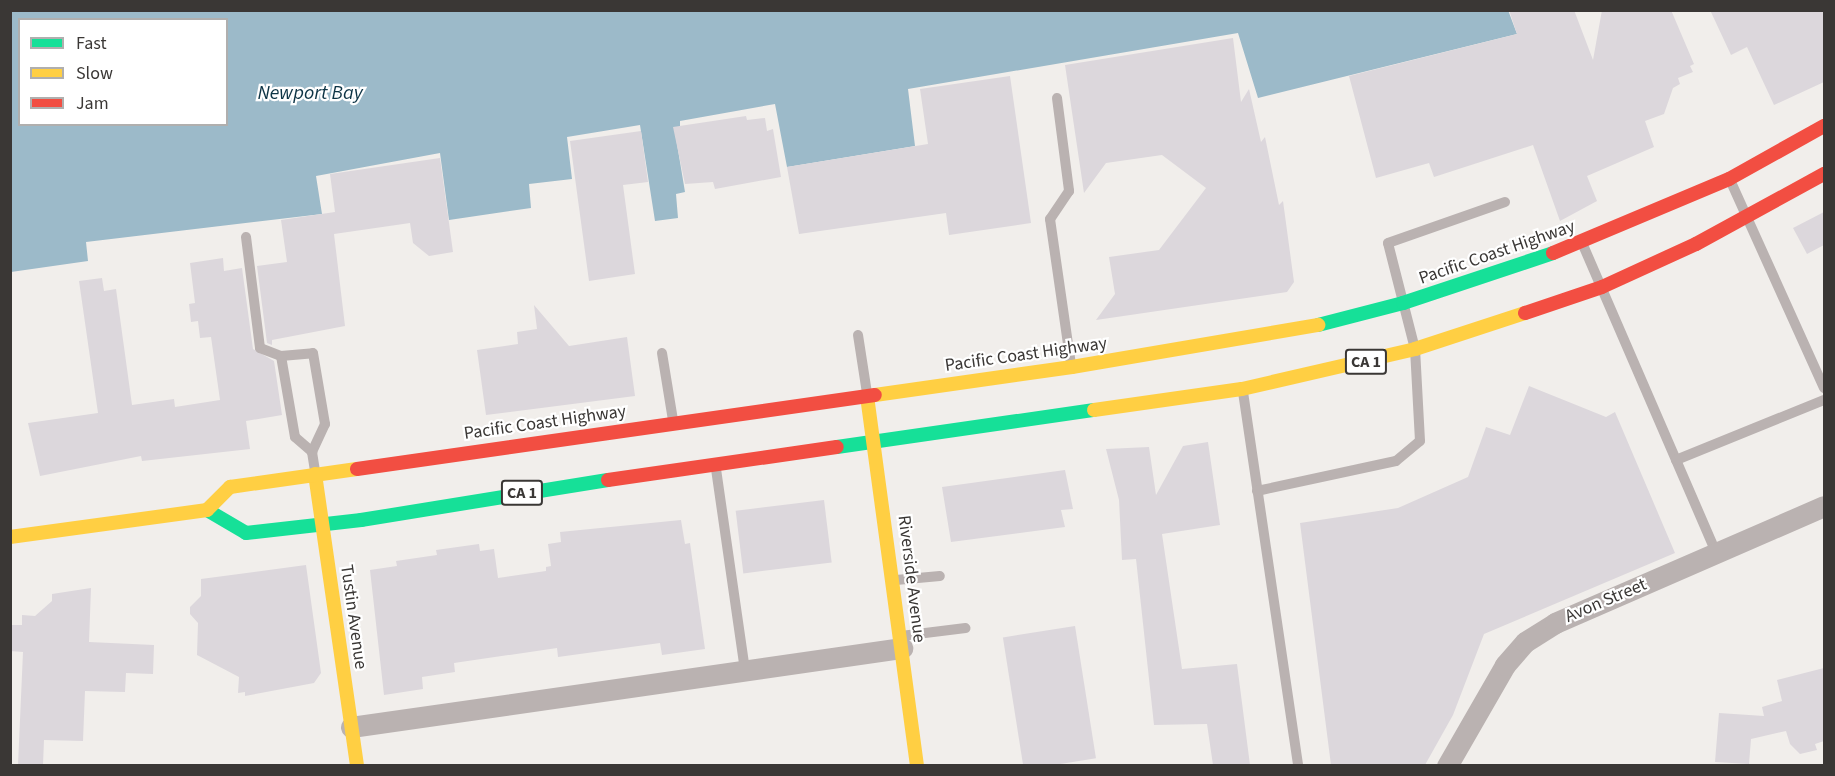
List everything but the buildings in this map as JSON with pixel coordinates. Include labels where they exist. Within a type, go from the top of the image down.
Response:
[{"type":"main road","name":"Pacific Coast Highway","points":[[207,510],[230,487],[1220,345],[1403,303],[1582,243],[1729,179],[1824,126]]},
{"type":"main road","name":"CA 1","points":[[207,510],[246,533],[322,524],[1242,389],[1415,348],[1602,287],[1749,216],[1824,174]]},
{"type":"main road","name":"Riverside Avenue","points":[[867,396],[917,765]]},
{"type":"main road","name":"Tustin Avenue","points":[[315,474],[357,765]]},
{"type":"main road","points":[[10,537],[207,510]]},
{"type":"street","name":"Avon Street","points":[[1447,765],[1505,665],[1525,642],[1555,623],[1824,506]]},
{"type":"street","points":[[351,727],[745,670],[901,642]]},
{"type":"lane","points":[[1057,98],[1069,190],[1050,219],[1072,367]]},
{"type":"lane","points":[[1729,179],[1749,216],[1824,388]]},
{"type":"lane","points":[[1257,491],[1396,461],[1420,441],[1415,348],[1388,243],[1505,202]]},
{"type":"lane","points":[[246,237],[260,348],[281,356],[313,353],[325,424],[312,452],[315,474]]},
{"type":"lane","points":[[1582,243],[1716,553]]},
{"type":"lane","points":[[858,335],[867,396]]},
{"type":"lane","points":[[662,353],[674,423]]},
{"type":"lane","points":[[281,356],[295,437],[312,452]]},
{"type":"lane","points":[[1242,389],[1298,765]]},
{"type":"lane","points":[[1676,460],[1824,400]]},
{"type":"lane","points":[[715,465],[745,670]]},
{"type":"lane","points":[[893,580],[940,576]]},
{"type":"lane","points":[[901,642],[966,628]]},
{"type":"water","name":"Newport Bay","points":[[1508,10],[1517,34],[1258,98],[1238,33],[908,89],[915,146],[787,167],[775,104],[680,121],[680,130],[675,132],[685,192],[676,194],[678,218],[655,221],[640,125],[567,137],[572,179],[529,184],[531,208],[449,220],[440,153],[316,176],[322,214],[86,242],[88,261],[11,272],[10,11]]},
{"type":"traffic: fast","points":[[1318,325],[1403,303],[1553,253]]},
{"type":"traffic: fast","points":[[837,447],[1094,410]]},
{"type":"traffic: fast","points":[[207,510],[246,533],[361,520],[608,480]]},
{"type":"traffic: slow","points":[[1094,410],[1242,389],[1415,349],[1525,313]]},
{"type":"traffic: slow","points":[[875,395],[1072,367],[1318,325]]},
{"type":"traffic: slow","points":[[867,396],[917,766]]},
{"type":"traffic: slow","points":[[10,537],[207,510],[230,487],[357,469]]},
{"type":"traffic: slow","points":[[315,474],[357,766]]},
{"type":"traffic: jam","points":[[1553,253],[1729,179],[1824,126]]},
{"type":"traffic: jam","points":[[1525,313],[1602,287],[1696,244],[1824,174]]},
{"type":"traffic: jam","points":[[357,469],[875,395]]},
{"type":"traffic: jam","points":[[608,480],[837,447]]}]
